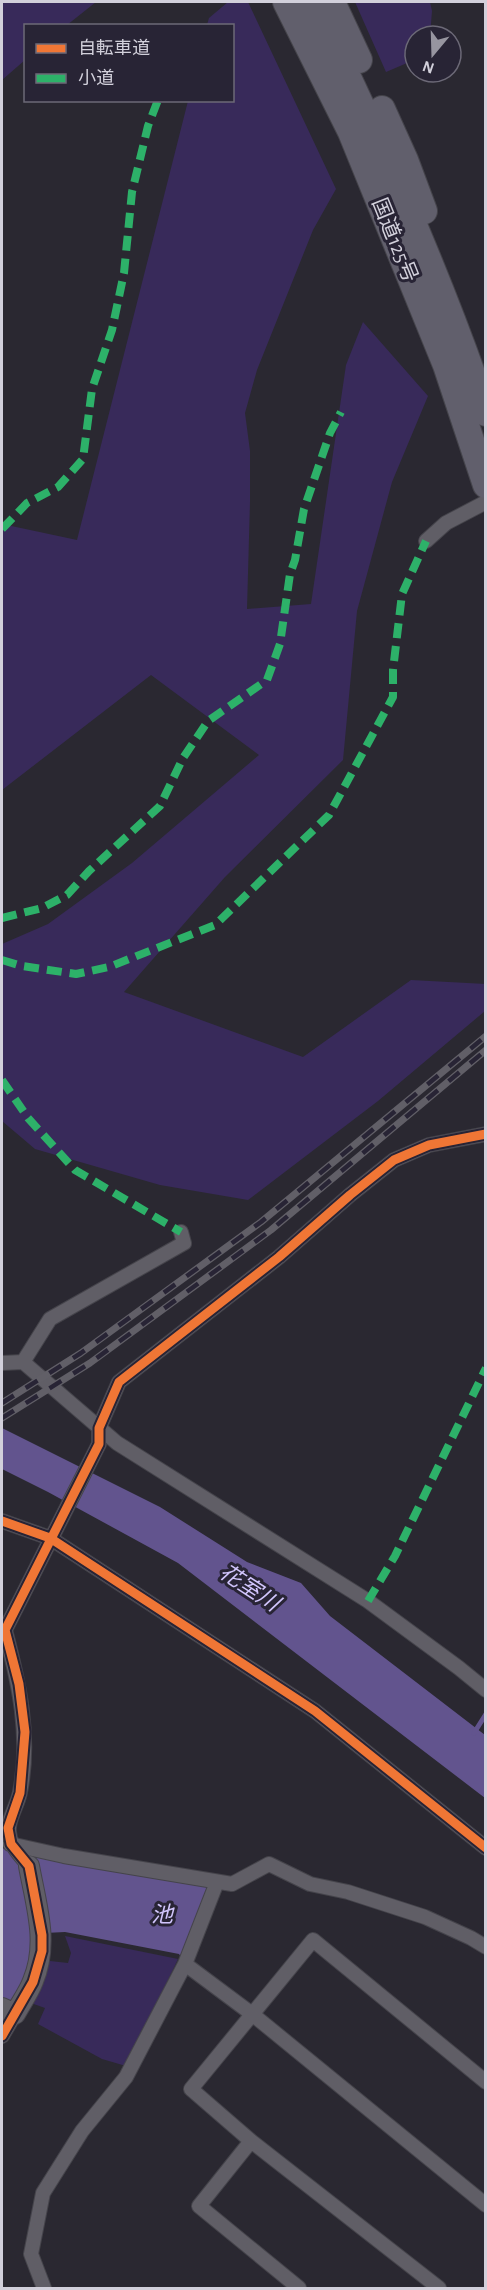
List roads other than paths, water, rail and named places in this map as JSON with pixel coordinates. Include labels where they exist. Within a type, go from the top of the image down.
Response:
[{"type":"highway","points":[[271,2],[355,183],[393,275],[446,365]]},
{"type":"highway","name":"国道125号","points":[[286,2],[351,132],[446,365],[486,485]]},
{"type":"highway","name":"国道125号","points":[[312,2],[367,117],[462,344],[486,413]]},
{"type":"highway","points":[[332,2],[405,160],[437,244],[462,344]]},
{"type":"street","points":[[426,541],[446,523],[486,502]]},
{"type":"street","points":[[6,1844],[8,1827],[20,1793],[25,1732],[19,1684],[5,1630],[99,1444],[99,1428],[119,1382],[279,1257],[394,1160],[429,1145],[486,1134]]},
{"type":"street","points":[[23,1362],[50,1319],[184,1243],[181,1232]]},
{"type":"street","points":[[2,1363],[23,1362],[117,1443],[368,1601],[486,1690]]},
{"type":"street","points":[[2,1521],[53,1534],[315,1711],[486,1848]]},
{"type":"street","points":[[2,2036],[8,2011],[33,1982],[42,1951],[42,1935],[29,1866],[6,1844]]},
{"type":"street","points":[[6,1844],[232,1884],[269,1864],[310,1884],[348,1892],[425,1917],[486,1947]]},
{"type":"street","points":[[44,2289],[31,2254],[43,2193],[82,2131],[126,2077],[185,1964],[217,1882]]},
{"type":"street","points":[[439,2289],[251,2141],[191,2089],[313,1940],[486,2082]]},
{"type":"street","points":[[185,1964],[252,2014],[486,2205]]},
{"type":"street","points":[[251,2141],[199,2206],[299,2289]]},
{"type":"water","name":"花室川","points":[[2,1428],[160,1507],[247,1562],[301,1583],[330,1616],[485,1735],[485,1798],[178,1563],[2,1469]]},
{"type":"water","points":[[2,1848],[9,1849],[25,1867],[37,1951],[13,2010],[2,2005]]},
{"type":"water","name":"池","points":[[21,1850],[213,1884],[183,1960],[179,1954],[65,1932],[45,1933]]},
{"type":"waterway","points":[[474,1733],[486,1714]]},
{"type":"railway","points":[[2,1403],[81,1353],[261,1222],[486,1036]]},
{"type":"railway","points":[[2,1418],[90,1363],[271,1230],[486,1050]]}]
